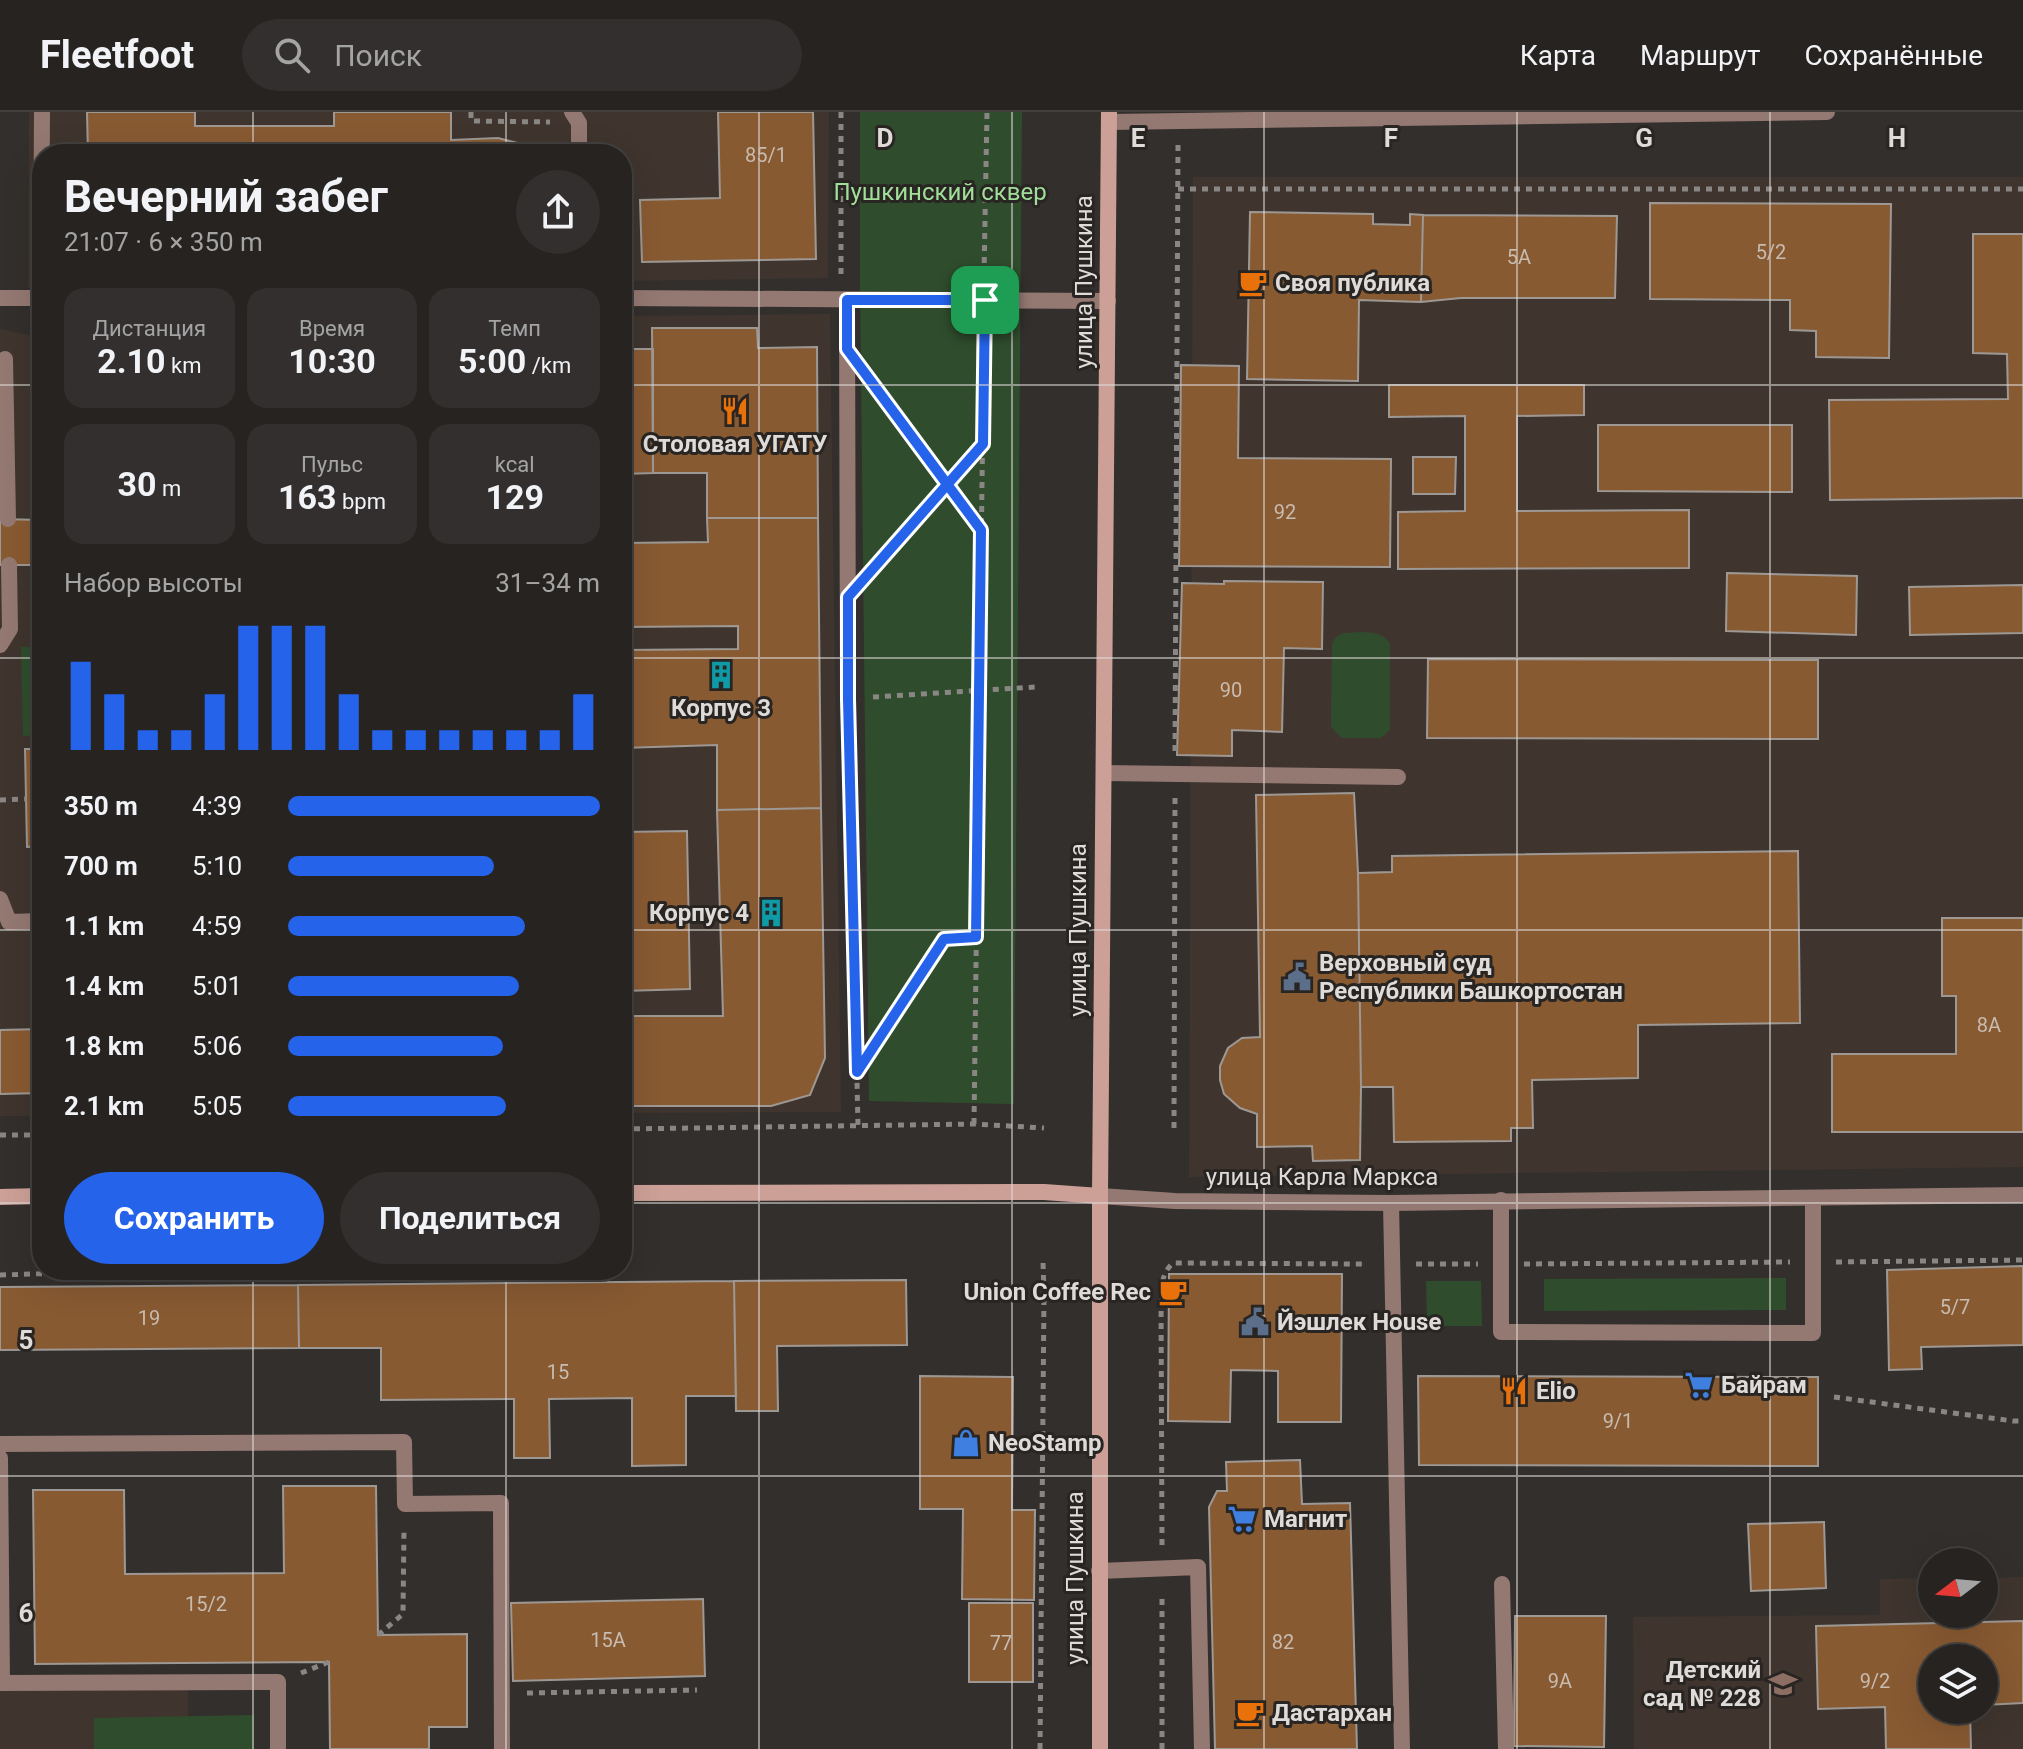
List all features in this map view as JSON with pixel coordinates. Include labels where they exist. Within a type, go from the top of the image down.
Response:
[{"type":"main road","name":"улица Пушкина","points":[[1100,1749],[1100,1196],[1109,117]]},
{"type":"main road","name":"улица Карла Маркса","points":[[632,1193],[1044,1192],[1100,1196]]},
{"type":"main road","points":[[0,1197],[32,1196]]},
{"type":"street","points":[[42,112],[42,144]]},
{"type":"street","points":[[1109,117],[1178,121],[1827,112]]},
{"type":"street","points":[[576,118],[578,144]]},
{"type":"street","points":[[0,298],[32,298]]},
{"type":"street","points":[[632,298],[1108,301]]},
{"type":"street","points":[[847,300],[848,699]]},
{"type":"street","points":[[5,359],[3,402],[8,519]]},
{"type":"street","points":[[0,645],[5,629],[9,565]]},
{"type":"street","points":[[1104,773],[1398,777]]},
{"type":"street","points":[[0,899],[9,922],[32,921]]},
{"type":"street","name":"улица Карла Маркса","points":[[1100,1196],[1175,1201],[1391,1203],[2023,1195]]},
{"type":"street","points":[[1501,1200],[1501,1332],[1813,1333],[1813,1198]]},
{"type":"street","points":[[1391,1203],[1402,1749]]},
{"type":"street","points":[[0,1444],[404,1442],[405,1504],[501,1503],[502,1749]]},
{"type":"street","points":[[0,1458],[2,1683],[278,1682],[278,1749]]},
{"type":"street","points":[[1099,1571],[1198,1567],[1202,1749]]},
{"type":"street","points":[[1502,1584],[1506,1749]]},
{"type":"path","points":[[471,112],[471,121],[576,118]]},
{"type":"path","points":[[841,112],[841,274]]},
{"type":"path","points":[[974,1124],[987,112]]},
{"type":"path","points":[[1174,1128],[1178,121]]},
{"type":"path","points":[[1178,189],[2023,189]]},
{"type":"path","points":[[847,349],[981,530]]},
{"type":"path","points":[[848,597],[983,444]]},
{"type":"path","points":[[858,1126],[848,699],[1035,687]]},
{"type":"path","points":[[0,800],[26,799]]},
{"type":"path","points":[[857,1072],[944,939],[976,937]]},
{"type":"path","points":[[632,1129],[974,1124],[1044,1128]]},
{"type":"path","points":[[0,1135],[32,1135]]},
{"type":"path","points":[[1162,1749],[1161,1295],[1162,1278],[1173,1263],[2023,1260]]},
{"type":"path","points":[[1040,1749],[1043,1262]]},
{"type":"path","points":[[0,1275],[32,1274]]},
{"type":"path","points":[[1834,1397],[2023,1421]]},
{"type":"path","points":[[378,1635],[403,1614],[405,1504]]},
{"type":"path","points":[[502,1694],[697,1690]]},
{"type":"shaded area","points":[[29,112],[829,112],[828,278],[632,281],[632,144],[32,144],[32,288],[28,288]]},
{"type":"shaded area","points":[[1193,177],[2023,177],[2023,1167],[1189,1177]]},
{"type":"shaded area","points":[[830,314],[841,1112],[632,1113],[632,316]]},
{"type":"shaded area","points":[[0,329],[32,336],[32,1116],[0,1116]]},
{"type":"shaded area","name":"Детский сад № 228","points":[[2023,1577],[2023,1749],[1634,1749],[1633,1617],[1880,1615],[1880,1579],[1918,1578],[1918,1628],[1998,1628],[1998,1578]]},
{"type":"shaded area","points":[[188,1688],[189,1749],[0,1749],[0,1691]]},
{"type":"green space","name":"Пушкинский сквер","points":[[860,112],[1022,112],[1014,1104],[869,1101]]},
{"type":"green space","points":[[1343,633],[1376,633],[1390,644],[1390,729],[1380,738],[1342,738],[1331,726],[1332,644]]},
{"type":"green space","points":[[21,647],[32,647],[32,736],[23,736]]},
{"type":"green space","points":[[1786,1278],[1786,1310],[1544,1311],[1544,1279]]},
{"type":"green space","points":[[1426,1281],[1481,1281],[1482,1326],[1427,1326]]},
{"type":"green space","points":[[254,1715],[254,1749],[94,1749],[94,1718]]},
{"type":"building","points":[[87,112],[195,112],[195,126],[334,126],[334,112],[451,112],[451,140],[498,138],[521,144],[88,144]]},
{"type":"building","points":[[718,112],[813,112],[816,259],[642,262],[640,200],[720,198]]},
{"type":"building","points":[[1650,203],[1891,204],[1889,358],[1816,357],[1816,331],[1790,330],[1790,300],[1650,299]]},
{"type":"building","points":[[1250,212],[1373,214],[1373,224],[1410,225],[1410,214],[1423,215],[1421,302],[1359,300],[1358,381],[1247,379]]},
{"type":"building","points":[[1423,215],[1617,216],[1615,298],[1461,298],[1421,302]]},
{"type":"building","points":[[1973,234],[2023,234],[2023,498],[1830,500],[1829,400],[2008,399],[2007,354],[1973,353]]},
{"type":"building","name":"Столовая УГАТУ","points":[[652,328],[757,328],[758,348],[817,347],[818,518],[707,518],[707,473],[653,473]]},
{"type":"building","points":[[632,349],[653,349],[653,473],[632,474]]},
{"type":"building","points":[[1181,365],[1239,366],[1238,458],[1391,459],[1390,567],[1179,566]]},
{"type":"building","points":[[1389,385],[1584,385],[1584,415],[1517,416],[1517,511],[1689,510],[1689,568],[1398,569],[1398,512],[1465,511],[1465,416],[1389,417]]},
{"type":"building","points":[[1598,425],[1792,425],[1792,492],[1598,491]]},
{"type":"building","points":[[1413,457],[1456,457],[1455,494],[1413,494]]},
{"type":"building","name":"Корпус 3","points":[[707,518],[818,518],[821,808],[717,810],[717,745],[632,748],[632,650],[738,649],[738,626],[632,627],[632,543],[708,542]]},
{"type":"building","points":[[0,519],[32,520],[32,565],[0,565]]},
{"type":"building","points":[[1727,573],[1857,576],[1856,635],[1726,631]]},
{"type":"building","points":[[1224,581],[1323,582],[1322,649],[1284,648],[1282,732],[1232,730],[1232,756],[1177,755],[1182,583],[1224,584]]},
{"type":"building","points":[[2023,585],[2023,633],[1910,635],[1909,587]]},
{"type":"building","points":[[1428,659],[1818,660],[1818,739],[1427,738]]},
{"type":"building","points":[[25,749],[32,749],[32,847],[27,847]]},
{"type":"building","points":[[1354,793],[1358,873],[1360,1160],[1313,1161],[1312,1146],[1257,1147],[1257,1114],[1240,1108],[1224,1094],[1220,1066],[1228,1048],[1242,1038],[1260,1037],[1256,795]]},
{"type":"building","name":"Корпус 4","points":[[821,808],[825,1058],[810,1095],[771,1106],[632,1106],[632,1016],[723,1016],[717,810]]},
{"type":"building","points":[[687,831],[690,989],[632,991],[632,832]]},
{"type":"building","points":[[1798,851],[1800,1023],[1638,1025],[1638,1078],[1532,1080],[1533,1128],[1511,1128],[1511,1141],[1394,1142],[1393,1087],[1361,1087],[1358,873],[1392,872],[1392,856]]},
{"type":"building","points":[[1942,918],[2023,918],[2023,1132],[1832,1132],[1832,1054],[1956,1054],[1956,996],[1942,996]]},
{"type":"building","points":[[32,1029],[32,1093],[0,1094],[0,1030]]},
{"type":"building","points":[[2023,1266],[2023,1345],[1921,1347],[1922,1369],[1889,1370],[1887,1270]]},
{"type":"building","name":"Йэшлек House","points":[[1169,1274],[1342,1274],[1341,1422],[1278,1422],[1278,1371],[1231,1370],[1230,1422],[1168,1421]]},
{"type":"building","points":[[906,1280],[907,1345],[777,1346],[778,1411],[736,1411],[734,1281]]},
{"type":"building","points":[[734,1281],[736,1396],[686,1396],[686,1465],[632,1466],[632,1398],[549,1399],[550,1458],[514,1458],[514,1399],[381,1400],[381,1348],[299,1348],[298,1285]]},
{"type":"building","points":[[298,1285],[299,1348],[0,1350],[0,1287]]},
{"type":"building","name":"NeoStamp","points":[[920,1376],[1013,1377],[1012,1510],[1035,1510],[1034,1600],[962,1599],[963,1509],[920,1509]]},
{"type":"building","points":[[1418,1376],[1818,1377],[1818,1466],[1419,1465]]},
{"type":"building","points":[[1300,1460],[1302,1504],[1350,1503],[1357,1749],[1215,1749],[1209,1507],[1217,1491],[1227,1491],[1226,1462]]},
{"type":"building","points":[[283,1486],[376,1486],[378,1635],[467,1634],[467,1727],[429,1727],[429,1749],[330,1749],[329,1662],[35,1664],[33,1490],[124,1490],[125,1574],[284,1573]]},
{"type":"building","points":[[1824,1522],[1826,1588],[1751,1591],[1748,1524]]},
{"type":"building","points":[[703,1599],[705,1676],[513,1681],[511,1603]]},
{"type":"building","points":[[969,1603],[1033,1603],[1033,1682],[969,1682]]},
{"type":"building","points":[[1515,1616],[1606,1616],[1604,1747],[1514,1746]]},
{"type":"building","points":[[2023,1621],[2023,1703],[1998,1704],[1998,1644],[1918,1644],[1918,1724],[1970,1724],[1971,1749],[1886,1749],[1885,1707],[1818,1709],[1816,1626],[1918,1624],[1918,1628],[1998,1628],[1998,1622]]},
{"type":"place","name":"Своя публика","points":[[1253,283]]},
{"type":"place","name":"Столовая УГАТУ","points":[[735,411]]},
{"type":"place","name":"Корпус 3","points":[[721,675]]},
{"type":"place","name":"Корпус 4","points":[[771,913]]},
{"type":"place","name":"Верховный суд Республики Башкортостан","points":[[1297,977]]},
{"type":"place","name":"Union Coffee Rec","points":[[1173,1292]]},
{"type":"place","name":"Йэшлек House","points":[[1255,1322]]},
{"type":"place","name":"Байрам","points":[[1699,1385]]},
{"type":"place","name":"Elio","points":[[1514,1391]]},
{"type":"place","name":"NeoStamp","points":[[966,1443]]},
{"type":"place","name":"Магнит","points":[[1242,1519]]},
{"type":"place","name":"Детский сад № 228","points":[[1783,1684]]},
{"type":"place","name":"Дастархан","points":[[1250,1713]]},
{"type":"route","points":[[985,300],[847,300],[847,349],[948,484],[981,530],[976,937],[944,939],[857,1072],[848,597],[948,484],[983,444],[985,300]]}]
